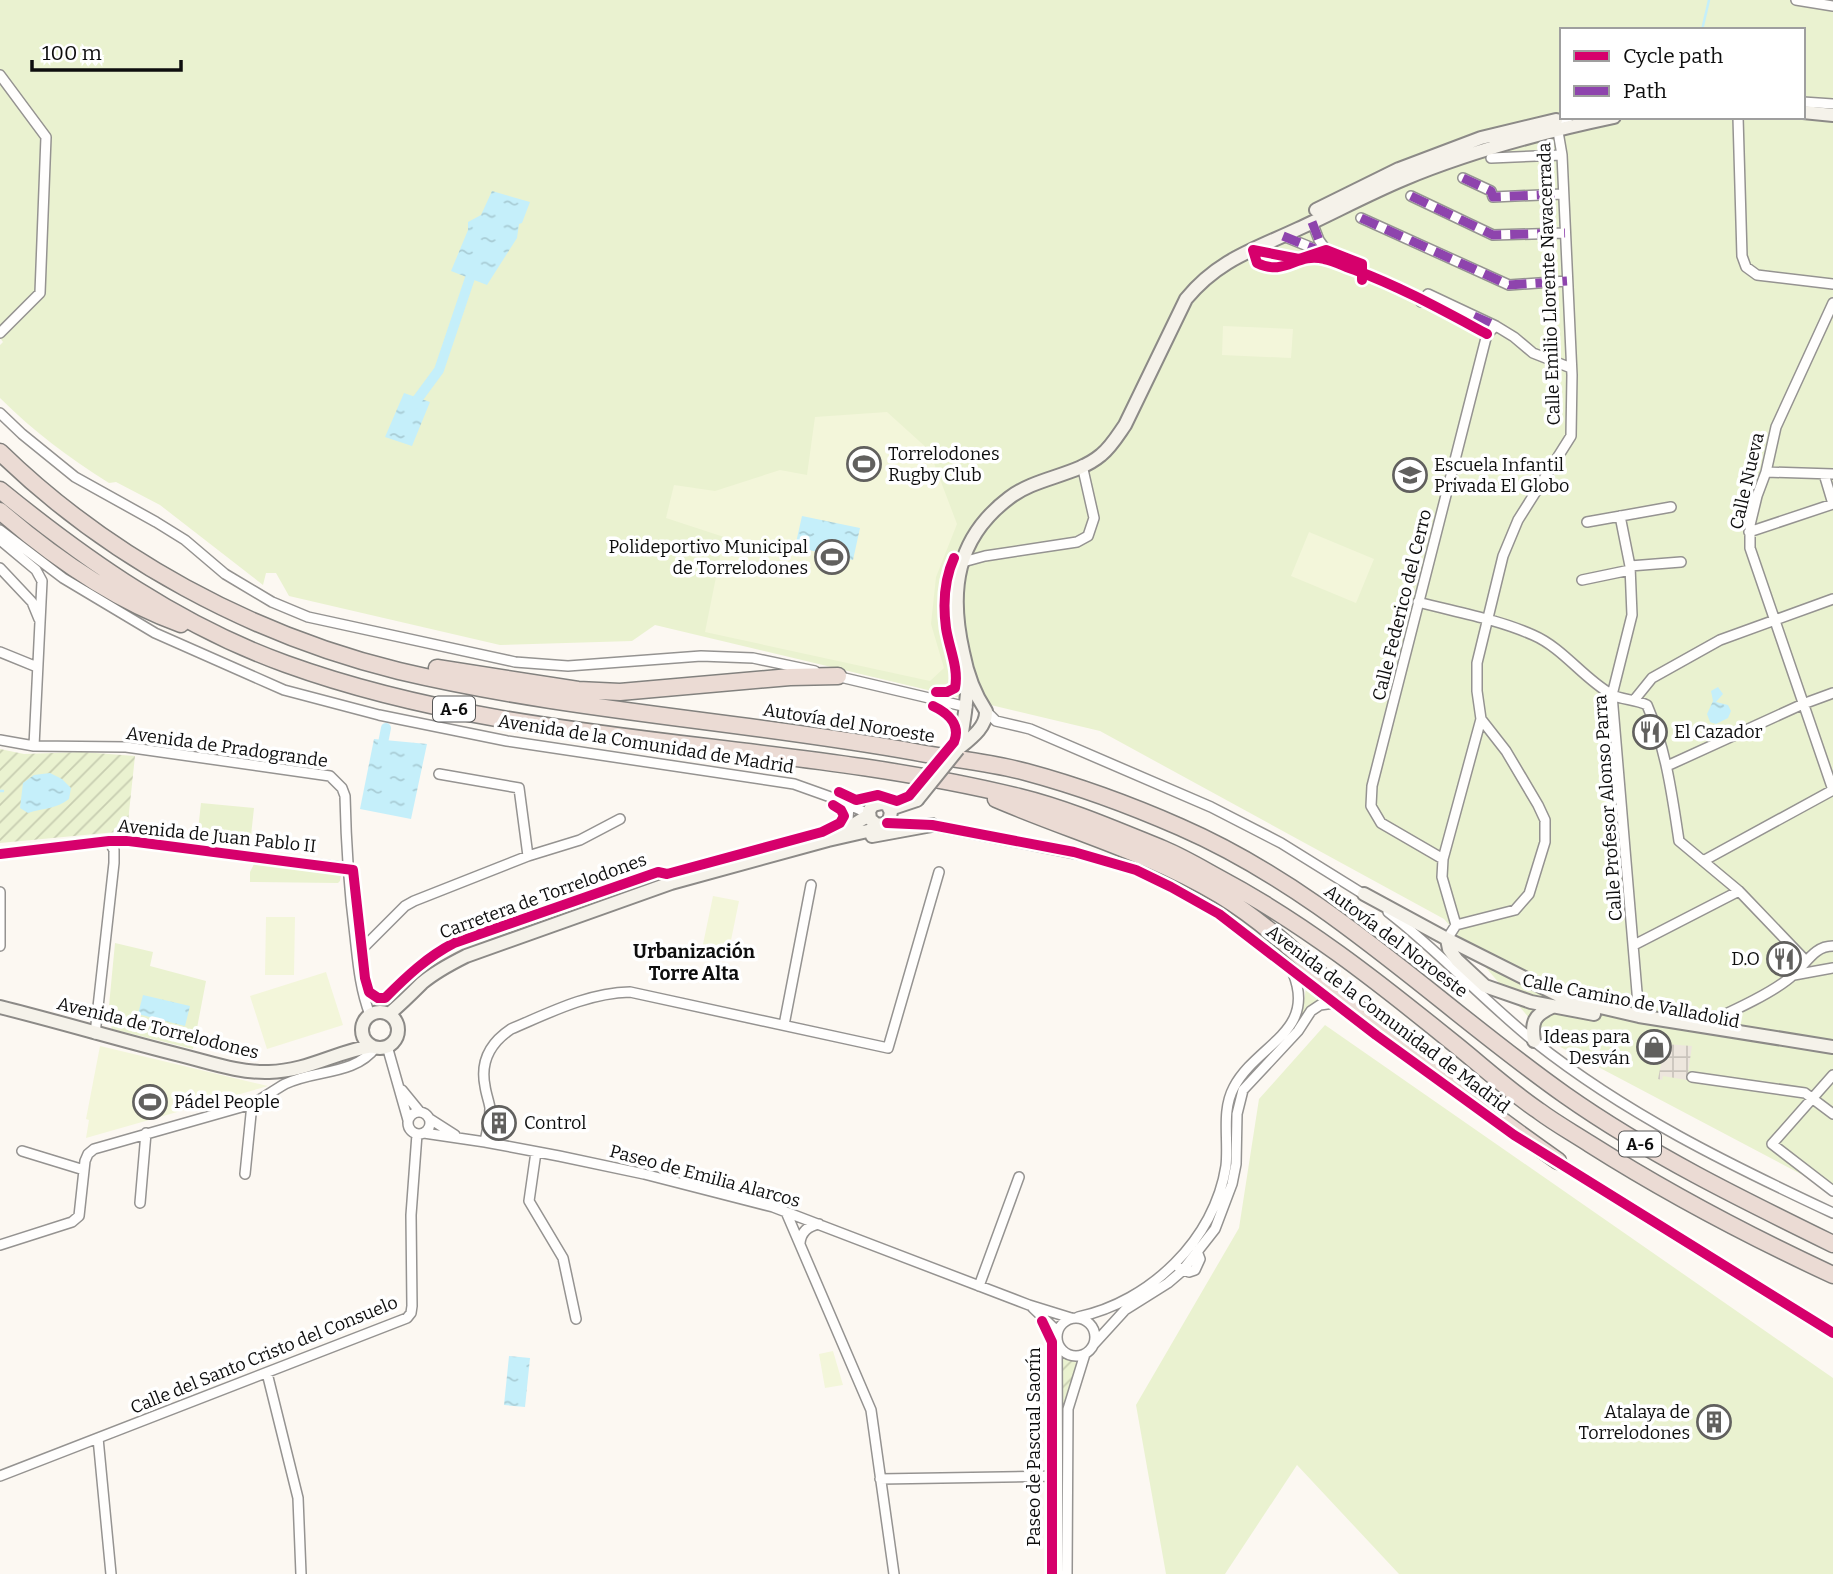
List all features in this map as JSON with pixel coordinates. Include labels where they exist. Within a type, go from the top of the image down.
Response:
[{"type":"highway","name":"Autovía del Noroeste","points":[[0,452],[18,470],[88,526],[175,582],[253,621],[326,649],[398,670],[517,694],[848,741],[1020,771],[1079,788],[1181,827],[1268,872],[1340,919],[1565,1095],[1653,1153],[1833,1244]]},
{"type":"highway","name":"A-6","points":[[0,490],[83,555],[132,588],[238,645],[289,665],[393,696],[510,720],[816,760],[959,784],[1025,799],[1169,851],[1245,892],[1324,942],[1538,1111],[1649,1182],[1752,1238],[1833,1275]]},
{"type":"highway","points":[[0,511],[68,564],[146,612],[238,645]]},
{"type":"highway","points":[[326,649],[599,691],[661,690],[790,677],[838,676]]},
{"type":"highway","points":[[959,784],[1126,848],[1169,867],[1222,896],[1260,924],[1481,1106],[1558,1161]]},
{"type":"street","points":[[1796,0],[1833,6]]},
{"type":"street","points":[[0,75],[46,138],[40,293],[0,333]]},
{"type":"street","points":[[1805,102],[1833,104]]},
{"type":"street","points":[[1805,112],[1833,115]]},
{"type":"street","points":[[1283,236],[1316,210],[1399,169],[1481,138],[1562,122],[1595,119]]},
{"type":"street","points":[[1738,119],[1742,257],[1746,267],[1757,275],[1833,284]]},
{"type":"street","points":[[967,736],[964,714],[967,707],[968,677],[955,605],[957,582],[976,531],[1010,497],[1030,485],[1100,456],[1125,425],[1186,299],[1214,269],[1411,176],[1562,122]]},
{"type":"street","name":"Calle Emilio Llorente Navacerrada","points":[[1481,719],[1477,663],[1503,556],[1518,520],[1570,436],[1571,368],[1562,122]]},
{"type":"street","points":[[1491,158],[1562,155]]},
{"type":"street","points":[[1463,178],[1491,191],[1493,197],[1563,194]]},
{"type":"street","points":[[1411,196],[1493,235],[1565,233]]},
{"type":"street","points":[[1361,218],[1509,285],[1567,281]]},
{"type":"street","points":[[1312,222],[1323,251]]},
{"type":"street","points":[[1283,236],[1362,264],[1362,276]]},
{"type":"street","points":[[1252,250],[1257,263],[1276,269],[1323,251]]},
{"type":"street","points":[[1252,250],[1299,260],[1322,258],[1421,301],[1488,334],[1496,326]]},
{"type":"street","points":[[1421,301],[1428,294],[1496,326],[1533,353],[1571,368]]},
{"type":"street","name":"Calle Nueva","points":[[1833,303],[1776,427],[1749,532],[1750,548],[1833,790]]},
{"type":"street","name":"Calle Federico del Cerro","points":[[1443,859],[1381,823],[1371,806],[1372,786],[1488,334]]},
{"type":"street","points":[[0,413],[75,477],[156,522],[185,541],[225,574],[272,602],[308,617],[515,662],[568,666],[714,656],[753,658],[967,707],[976,704],[996,721],[1030,729],[1211,807],[1281,843],[1364,894],[1411,930],[1534,1041],[1593,1084],[1670,1133],[1833,1213]]},
{"type":"street","points":[[964,562],[985,556],[1077,542],[1088,536],[1094,518],[1083,465]]},
{"type":"street","points":[[1749,532],[1833,504],[1829,474],[1766,472]]},
{"type":"street","points":[[1587,522],[1671,507]]},
{"type":"street","name":"Calle Profesor Alonso Parra","points":[[1620,516],[1630,568],[1632,615],[1612,695],[1639,1016]]},
{"type":"street","name":"Avenida de la Comunidad de Madrid","points":[[0,530],[63,578],[155,633],[284,690],[379,715],[507,741],[794,784],[849,804],[869,815]]},
{"type":"street","points":[[0,540],[36,570],[42,581],[34,746]]},
{"type":"street","points":[[1582,580],[1630,568],[1681,562]]},
{"type":"street","points":[[0,568],[32,602],[39,621]]},
{"type":"street","points":[[1635,699],[1652,678],[1720,640],[1833,599]]},
{"type":"street","points":[[1418,602],[1534,635],[1612,695],[1635,699],[1647,705],[1667,766],[1679,841],[1739,891],[1805,960]]},
{"type":"street","points":[[0,652],[37,667]]},
{"type":"street","points":[[934,699],[957,696],[964,689],[968,677]]},
{"type":"street","points":[[375,1044],[396,1039],[393,1018],[422,983],[443,968],[477,952],[671,883],[853,835],[908,812],[967,736],[985,721],[984,709],[968,677]]},
{"type":"street","points":[[1667,766],[1833,693]]},
{"type":"street","points":[[1456,925],[1442,877],[1443,859],[1481,719]]},
{"type":"street","points":[[1447,939],[1456,925],[1515,909],[1529,894],[1545,842],[1545,820],[1538,804],[1506,751],[1481,719]]},
{"type":"street","name":"Avenida de Pradogrande","points":[[0,740],[34,746],[126,747],[330,776],[342,788],[345,796],[347,868],[364,1000],[370,1014]]},
{"type":"street","points":[[439,774],[519,788],[528,856]]},
{"type":"street","points":[[1703,861],[1833,790]]},
{"type":"street","points":[[828,840],[869,815],[876,804],[896,807],[917,800]]},
{"type":"street","points":[[841,833],[848,820],[849,804]]},
{"type":"street","points":[[887,823],[891,812],[888,806]]},
{"type":"street","points":[[869,815],[873,823],[887,823]]},
{"type":"street","points":[[357,954],[405,906],[414,901],[528,856],[580,840],[620,819]]},
{"type":"street","name":"Avenida de la Comunidad de Madrid","points":[[887,823],[932,825],[1074,852],[1136,870],[1219,914],[1469,1104],[1514,1135],[1833,1333]]},
{"type":"street","points":[[801,848],[817,851],[886,833],[932,825]]},
{"type":"street","points":[[95,1034],[114,863],[114,850],[109,841]]},
{"type":"street","name":"Avenida de Juan Pablo II","points":[[0,854],[129,841],[347,868]]},
{"type":"street","points":[[485,1142],[490,1111],[483,1074],[485,1059],[499,1037],[510,1029],[608,992],[629,992],[888,1048],[939,872]]},
{"type":"street","points":[[784,1025],[811,885]]},
{"type":"street","points":[[1634,945],[1739,891]]},
{"type":"street","points":[[0,892],[0,946]]},
{"type":"street","name":"Calle Camino de Valladolid","points":[[1364,894],[1566,999],[1639,1016],[1833,1047]]},
{"type":"street","name":"Calle Camino de Valladolid","points":[[1447,939],[1449,949],[1457,960],[1485,986],[1552,1007],[1833,1055]]},
{"type":"street","points":[[1700,1026],[1762,995],[1794,975],[1805,960],[1829,946],[1833,947]]},
{"type":"street","points":[[1794,975],[1833,968]]},
{"type":"street","points":[[1194,1250],[1222,1182],[1226,1164],[1227,1112],[1234,1087],[1292,1023],[1300,1006],[1300,990],[1293,971]]},
{"type":"street","points":[[1179,1268],[1117,1304],[1060,1325],[1057,1331],[1058,1343],[1066,1353],[1079,1356],[1085,1354],[1125,1310],[1168,1283],[1194,1250],[1216,1229],[1228,1199],[1236,1164],[1237,1114],[1243,1090],[1298,1031],[1311,1011],[1320,1005],[1335,1003]]},
{"type":"street","name":"Avenida de Torrelodones","points":[[0,1004],[95,1034],[236,1069],[266,1072],[307,1067],[350,1050],[375,1044]]},
{"type":"street","points":[[1534,1041],[1534,1019],[1552,1007]]},
{"type":"street","points":[[393,1018],[383,1012],[370,1014],[363,1024],[401,1089],[420,1112],[430,1119],[430,1127],[421,1134],[409,1129],[401,1089]]},
{"type":"street","points":[[0,1245],[72,1222],[79,1216],[84,1170],[88,1153],[94,1149],[252,1104],[286,1083],[359,1064],[369,1056],[375,1044]]},
{"type":"street","points":[[1833,1075],[1772,1144],[1833,1191]]},
{"type":"street","points":[[1692,1077],[1805,1093],[1833,1114]]},
{"type":"street","points":[[245,1174],[252,1104]]},
{"type":"street","points":[[408,1120],[411,1115],[420,1112]]},
{"type":"street","name":"Paseo de Emilia Alarcos","points":[[430,1119],[459,1138]]},
{"type":"street","points":[[140,1203],[146,1133]]},
{"type":"street","name":"Paseo de Emilia Alarcos","points":[[421,1134],[485,1142],[645,1174],[786,1212],[1029,1305],[1074,1318]]},
{"type":"street","name":"Calle del Santo Cristo del Consuelo","points":[[0,1476],[407,1318],[411,1313],[411,1216],[421,1134]]},
{"type":"street","points":[[22,1151],[84,1170]]},
{"type":"street","points":[[536,1152],[529,1201],[563,1258],[576,1320]]},
{"type":"street","points":[[979,1286],[1019,1177]]},
{"type":"street","points":[[786,1212],[871,1410],[894,1574]]},
{"type":"street","points":[[800,1244],[807,1228],[819,1224]]},
{"type":"street","name":"Paseo de Emilia Alarcos","points":[[1029,1305],[1057,1331]]},
{"type":"street","points":[[1074,1318],[1084,1319],[1093,1327],[1094,1344]]},
{"type":"street","name":"Paseo de Pascual Saorín","points":[[1058,1343],[1058,1574]]},
{"type":"street","name":"Paseo de Pascual Saorín","points":[[1067,1574],[1068,1409],[1085,1354]]},
{"type":"street","points":[[267,1373],[298,1498],[303,1573]]},
{"type":"street","points":[[97,1438],[111,1574]]},
{"type":"street","points":[[880,1479],[1057,1476]]},
{"type":"green space","points":[[0,0],[1833,0],[1833,1191],[1549,1041],[1444,919],[1100,731],[655,625],[632,641],[500,645],[289,596],[276,573],[266,573],[263,585],[160,505],[116,482],[109,483],[94,474],[25,422],[0,398],[0,345],[3,342],[0,338]]},
{"type":"green space","points":[[1223,326],[1293,329],[1291,358],[1222,355]]},
{"type":"green space","name":"Polideportivo Municipal de Torrelodones","points":[[887,412],[929,450],[957,524],[936,577],[931,624],[944,668],[930,681],[705,632],[724,537],[666,518],[674,485],[715,491],[780,470],[807,475],[815,417]]},
{"type":"green space","points":[[1309,532],[1374,559],[1356,603],[1291,576]]},
{"type":"green space","points":[[0,749],[24,754],[82,752],[135,756],[127,831],[0,843]]},
{"type":"green space","points":[[201,803],[254,808],[250,845],[197,839]]},
{"type":"green space","points":[[255,862],[338,873],[341,875],[340,881],[250,882],[250,872]]},
{"type":"green space","points":[[713,896],[739,901],[728,955],[702,949]]},
{"type":"green space","points":[[266,917],[295,917],[294,975],[265,975]]},
{"type":"green space","points":[[115,943],[153,952],[150,966],[206,981],[193,1049],[112,1029],[108,1016]]},
{"type":"green space","points":[[326,972],[343,1025],[267,1049],[250,996]]},
{"type":"green space","points":[[1306,988],[1321,999],[1312,1004],[1298,1027],[1240,1090],[1235,1108],[1233,1165],[1228,1188],[1210,1229],[1195,1247],[1221,1196],[1232,1098],[1243,1079],[1280,1043],[1294,1025],[1303,1008]]},
{"type":"green space","points":[[1325,1025],[1833,1378],[1833,1574],[1399,1574],[1297,1465],[1225,1574],[1166,1574],[1136,1405],[1239,1228],[1259,1099]]},
{"type":"green space","name":"Pádel People","points":[[100,1046],[268,1086],[86,1138],[89,1120],[86,1119]]},
{"type":"green space","points":[[833,1351],[843,1385],[825,1388],[819,1354]]},
{"type":"green space","points":[[1061,1355],[1080,1360],[1065,1407],[1064,1574],[1060,1574]]},
{"type":"shaded area","points":[[1665,1044],[1692,1046],[1687,1080],[1663,1076],[1662,1080],[1658,1079]]},
{"type":"water","points":[[492,191],[530,202],[522,223],[519,224],[517,238],[487,285],[451,271],[468,230],[468,222],[481,215]]},
{"type":"water","points":[[404,393],[430,402],[412,446],[385,437]]},
{"type":"water","points":[[802,516],[860,528],[853,560],[795,547]]},
{"type":"water","points":[[1718,687],[1723,694],[1716,702],[1728,705],[1731,711],[1728,718],[1716,724],[1710,722],[1707,714],[1713,701],[1711,691]]},
{"type":"water","points":[[374,739],[427,744],[411,819],[360,809]]},
{"type":"water","points":[[50,773],[71,788],[69,799],[55,807],[28,813],[20,808],[23,783],[34,775]]},
{"type":"water","points":[[143,995],[190,1006],[185,1026],[138,1014]]},
{"type":"water","points":[[509,1356],[530,1358],[525,1407],[504,1405]]},
{"type":"waterway","points":[[1702,28],[1709,0]]},
{"type":"waterway","points":[[411,408],[439,370],[470,278]]},
{"type":"waterway","points":[[381,753],[386,728]]},
{"type":"marked path","points":[[1463,178],[1491,191],[1493,197],[1563,194]]},
{"type":"marked path","points":[[1411,196],[1493,235],[1565,233]]},
{"type":"marked path","points":[[1361,218],[1509,285],[1567,281]]},
{"type":"marked path","points":[[1312,222],[1326,250]]},
{"type":"marked path","points":[[1283,236],[1320,251]]},
{"type":"marked path","points":[[1474,316],[1496,326]]},
{"type":"cycle path","points":[[1362,280],[1362,264],[1326,250],[1299,259],[1253,250],[1257,263],[1267,267],[1284,266],[1314,258],[1332,261],[1355,270],[1372,277],[1406,292],[1487,334]]},
{"type":"cycle path","points":[[936,692],[947,692],[955,688],[955,666],[946,628],[945,610],[946,584],[954,558]]},
{"type":"cycle path","points":[[839,792],[856,800],[878,795],[897,801],[909,796],[954,742],[956,736],[952,720],[933,706]]},
{"type":"cycle path","name":"Carretera de Torrelodones","points":[[0,854],[129,841],[353,870],[365,978],[369,992],[378,998],[385,998],[435,954],[454,943],[658,872],[667,874],[822,832],[840,823],[844,816],[841,810],[833,805]]},
{"type":"cycle path","points":[[887,823],[932,825],[1074,852],[1136,870],[1171,887],[1219,914],[1376,1035],[1514,1135],[1833,1333]]},
{"type":"cycle path","points":[[1042,1321],[1052,1342],[1052,1574]]},
{"type":"place","name":"Torrelodones Rugby Club","points":[[864,464]]},
{"type":"place","name":"Escuela Infantil Privada El Globo","points":[[1410,475]]},
{"type":"place","name":"Polideportivo Municipal de Torrelodones","points":[[832,557]]},
{"type":"place","name":"El Cazador","points":[[1650,732]]},
{"type":"place","name":"D.O","points":[[1784,959]]},
{"type":"place","name":"Ideas para Desván","points":[[1654,1047]]},
{"type":"place","name":"Pádel People","points":[[150,1102]]},
{"type":"place","name":"Control","points":[[499,1123]]},
{"type":"place","name":"Atalaya de Torrelodones","points":[[1714,1422]]},
{"type":"district","name":"Urbanización Torre Alta","points":[[694,962]]}]
